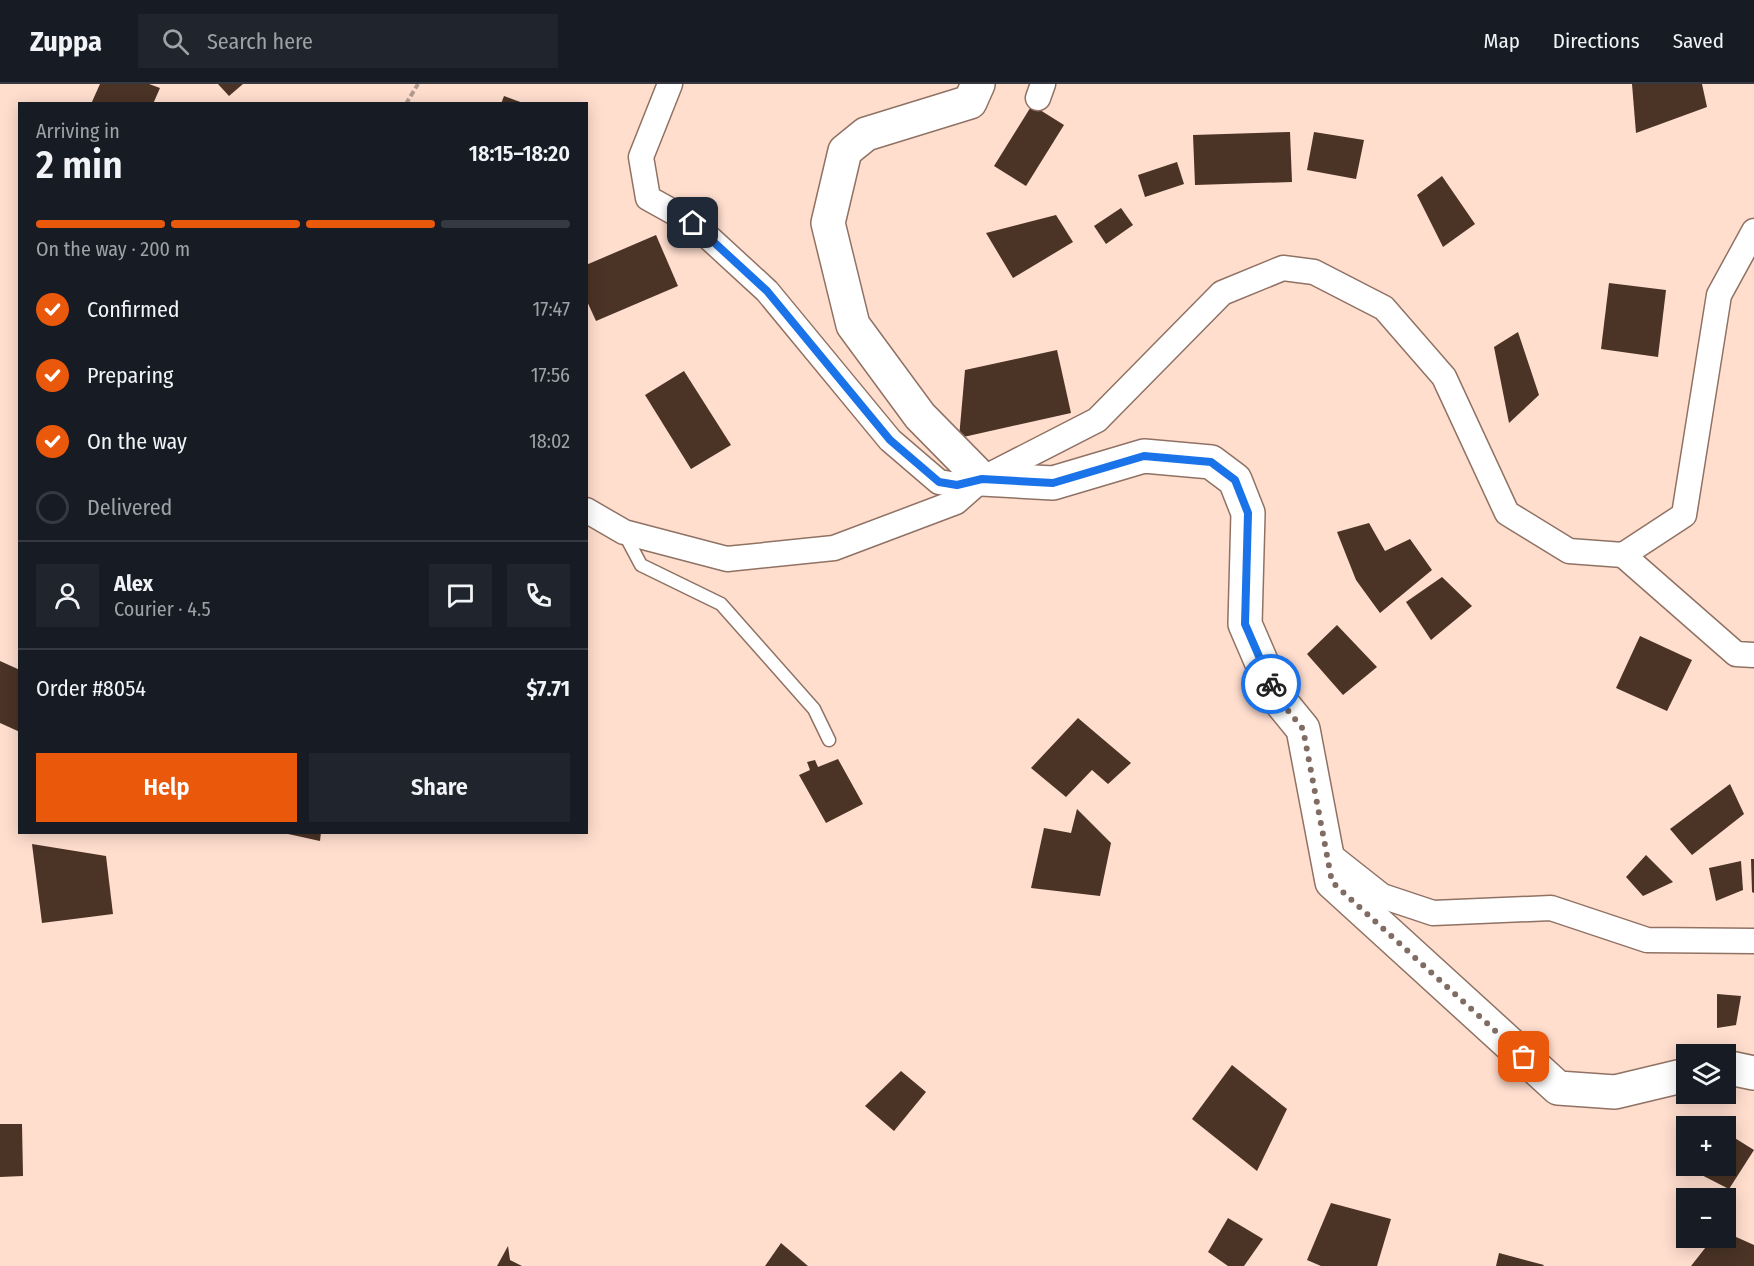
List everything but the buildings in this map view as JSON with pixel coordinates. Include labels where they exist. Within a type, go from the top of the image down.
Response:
[{"type":"street","points":[[670,84],[641,157],[648,198],[693,223],[767,291],[890,440],[939,482],[957,485],[982,479],[1097,420],[1222,293],[1283,268],[1314,272],[1384,308],[1444,377],[1507,513],[1569,551],[1623,555],[1736,654],[1754,655]]},
{"type":"street","points":[[978,84],[970,102],[866,134],[845,151],[828,223],[853,325],[920,416],[982,479],[1053,483],[1144,456],[1211,462],[1235,480],[1248,513],[1245,624],[1276,696],[1303,729],[1324,851],[1332,882],[1558,1089],[1615,1092],[1676,1077]]},
{"type":"street","points":[[1623,555],[1684,515],[1719,295],[1754,231]]},
{"type":"street","points":[[588,511],[624,532],[727,560],[834,548],[956,502],[982,479]]},
{"type":"street","points":[[1324,851],[1382,896],[1433,913],[1551,908],[1647,940],[1754,941]]},
{"type":"street","points":[[1736,1069],[1754,1073]]},
{"type":"lane","points":[[624,532],[641,565],[721,604],[814,709],[830,740]]},
{"type":"path","points":[[407,102],[418,84]]},
{"type":"way so far","points":[[1271,684],[1276,696],[1303,729],[1321,818],[1324,851],[1332,882],[1524,1057]]},
{"type":"route","points":[[693,223],[767,291],[890,440],[939,482],[957,485],[982,479],[1053,483],[1144,456],[1211,462],[1235,480],[1248,513],[1245,624],[1271,684]]}]
